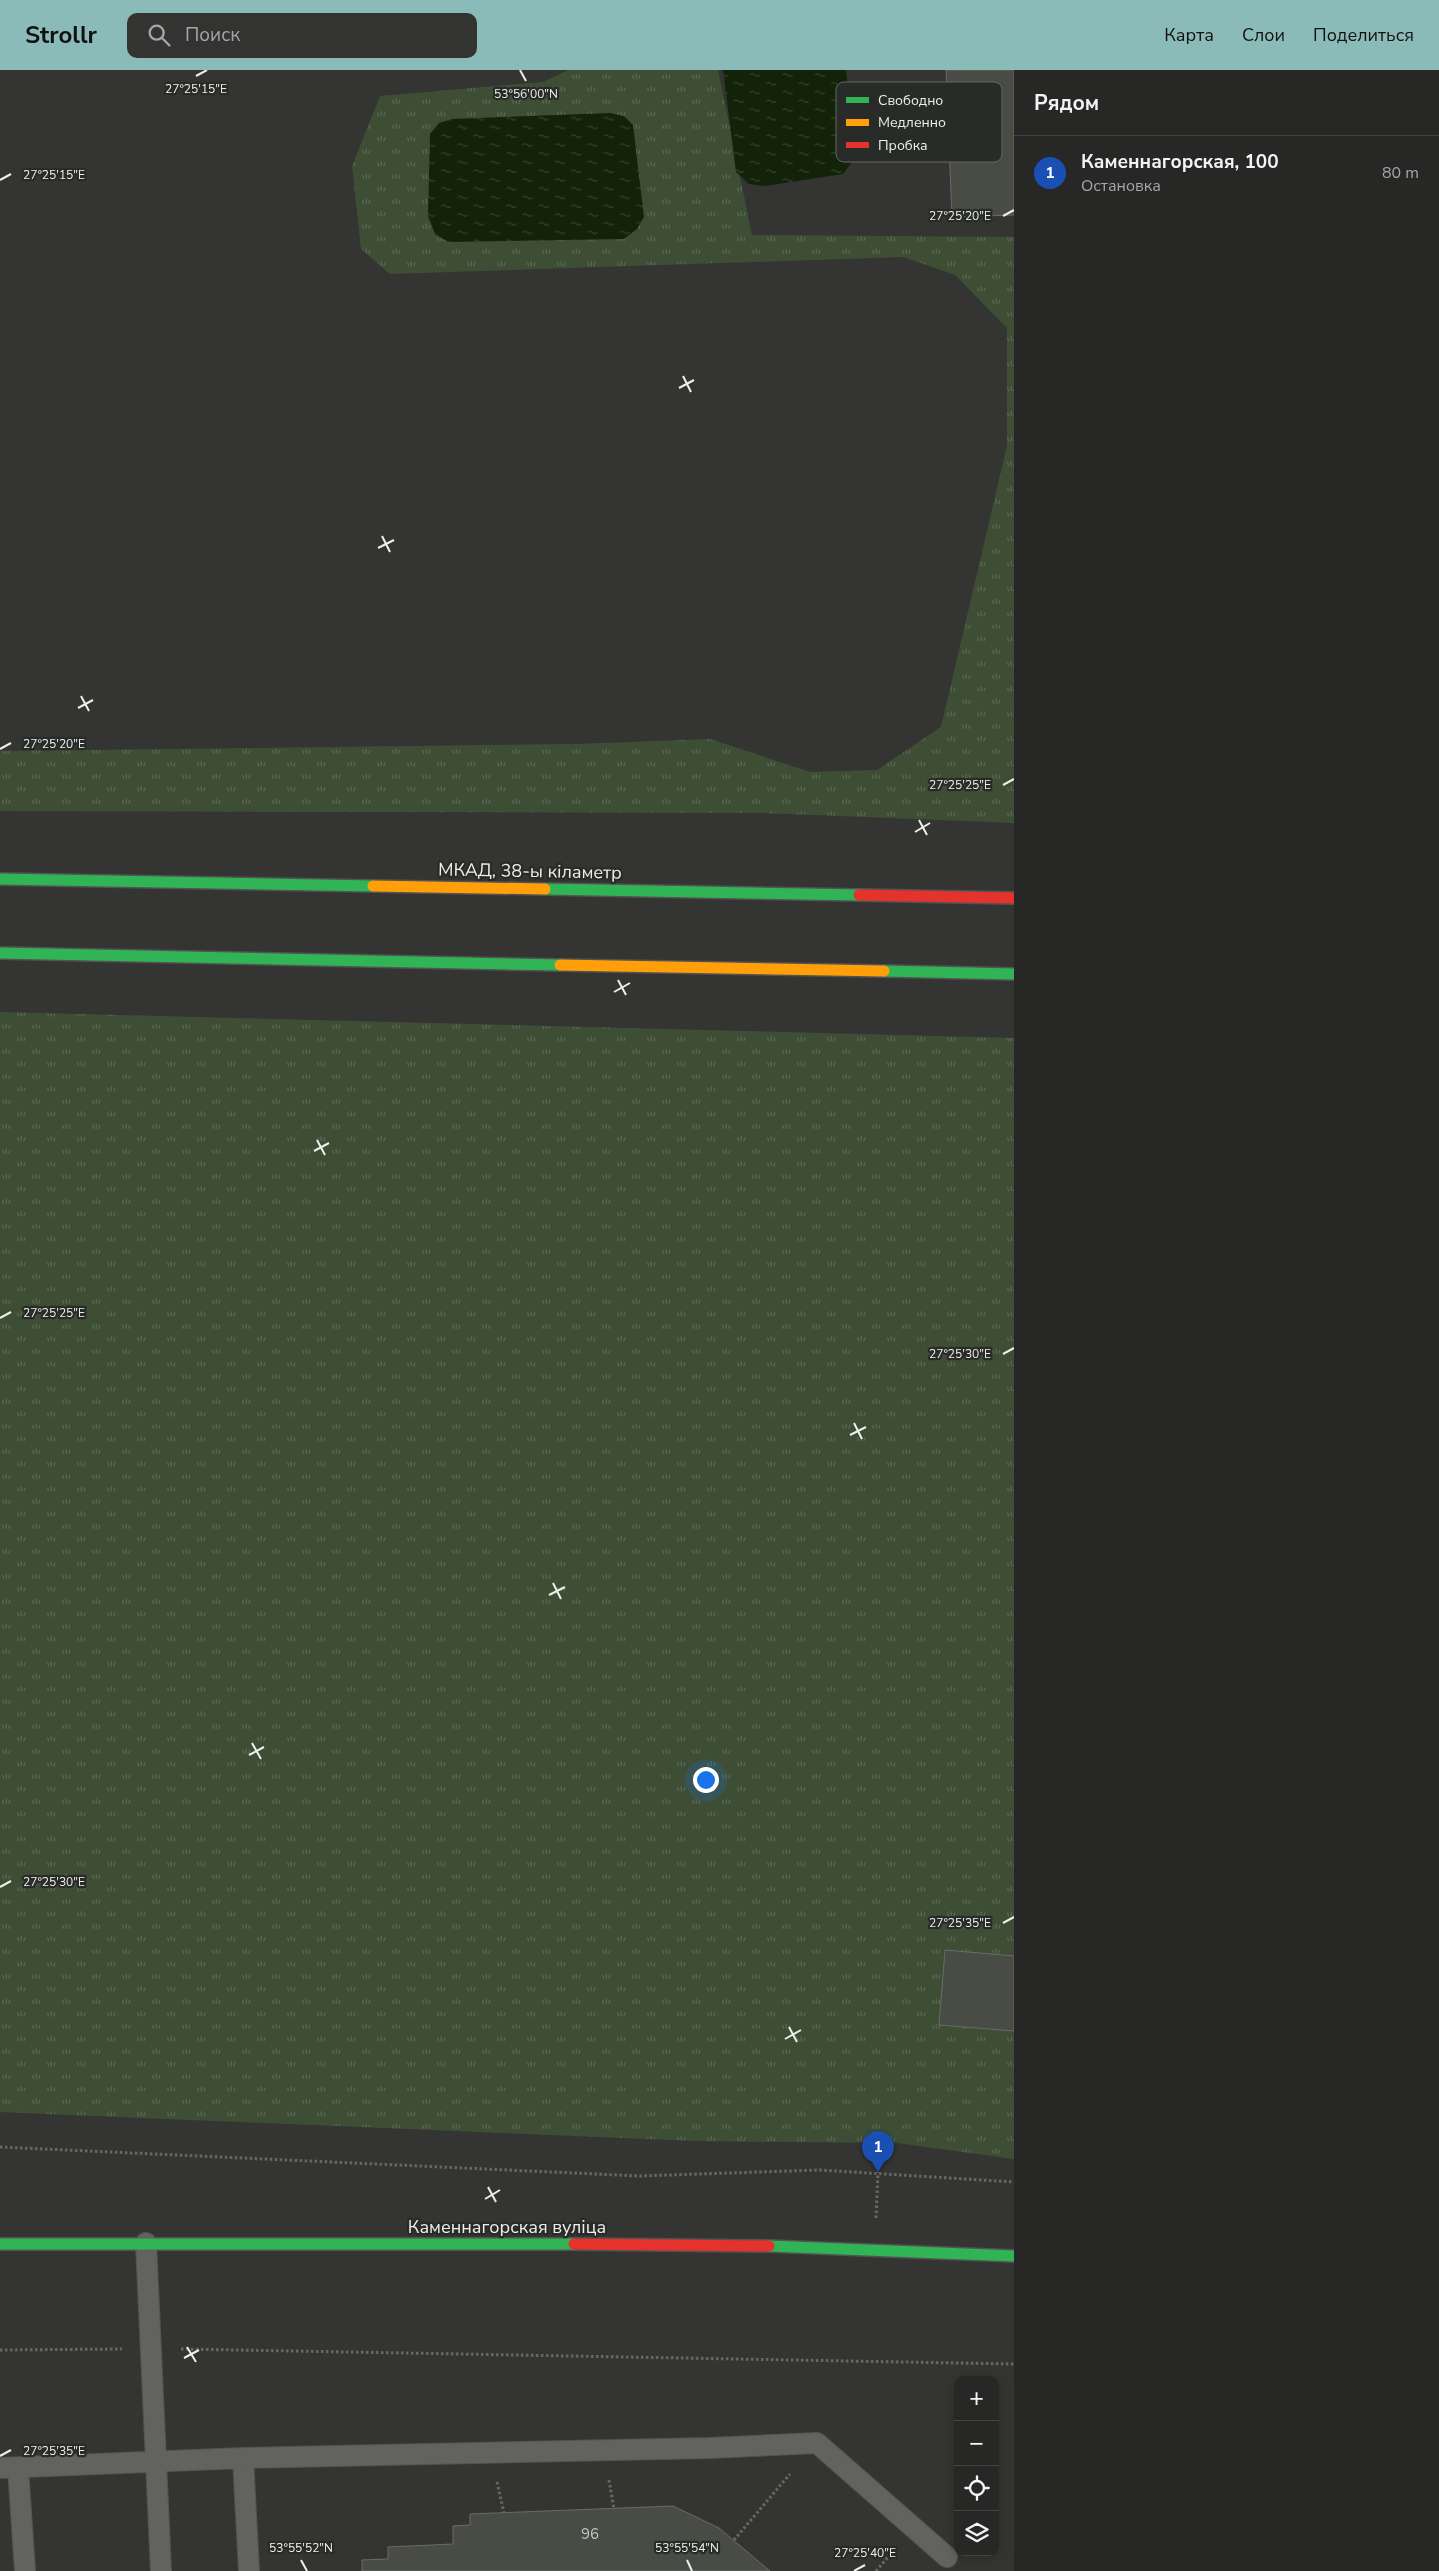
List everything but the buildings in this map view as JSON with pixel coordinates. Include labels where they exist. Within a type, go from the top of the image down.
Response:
[{"type":"main road","name":"МКАД, 38-ы кіламетр","points":[[0,879],[1014,898]]},
{"type":"main road","points":[[0,954],[47,953],[1014,974]]},
{"type":"main road","name":"Каменнагорская вуліца","points":[[0,2244],[757,2245],[874,2248],[1014,2256]]},
{"type":"lane","points":[[146,2243],[161,2571]]},
{"type":"lane","points":[[25,2571],[9,2468],[243,2458],[709,2448],[817,2443],[946,2557]]},
{"type":"lane","points":[[243,2458],[249,2571]]},
{"type":"path","points":[[0,2147],[640,2176],[820,2170],[878,2172],[1014,2182]]},
{"type":"path","points":[[874,2248],[878,2172]]},
{"type":"path","points":[[0,2350],[152,2348],[1014,2364]]},
{"type":"path","points":[[734,2540],[817,2443]]},
{"type":"green space","points":[[568,70],[718,70],[752,235],[1014,237],[1014,823],[765,813],[0,811],[0,751],[578,744],[710,739],[810,772],[877,770],[941,727],[1007,446],[1007,328],[955,275],[903,257],[390,274],[361,249],[352,166],[380,96],[543,82]]},
{"type":"green space","points":[[0,1012],[1014,1038],[1014,2159],[897,2143],[696,2141],[0,2112]]},
{"type":"water","points":[[723,70],[846,70],[847,82],[836,82],[836,162],[852,162],[843,174],[765,186],[749,184],[736,172]]},
{"type":"water","points":[[610,113],[624,116],[633,125],[644,217],[637,229],[624,239],[448,242],[435,234],[428,216],[430,134],[439,123],[452,119]]},
{"type":"traffic: fast","points":[[0,879],[373,886]]},
{"type":"traffic: fast","points":[[545,889],[859,895]]},
{"type":"traffic: fast","points":[[0,953],[560,965]]},
{"type":"traffic: fast","points":[[884,971],[1014,974]]},
{"type":"traffic: fast","points":[[0,2244],[574,2244]]},
{"type":"traffic: fast","points":[[769,2246],[1014,2256]]},
{"type":"traffic: slow","points":[[373,886],[545,889]]},
{"type":"traffic: slow","points":[[560,965],[884,971]]},
{"type":"traffic: jam","points":[[859,895],[1014,898]]},
{"type":"traffic: jam","points":[[574,2244],[769,2246]]},
{"type":"place","name":"Каменнагорская, 100","points":[[878,2172]]}]
